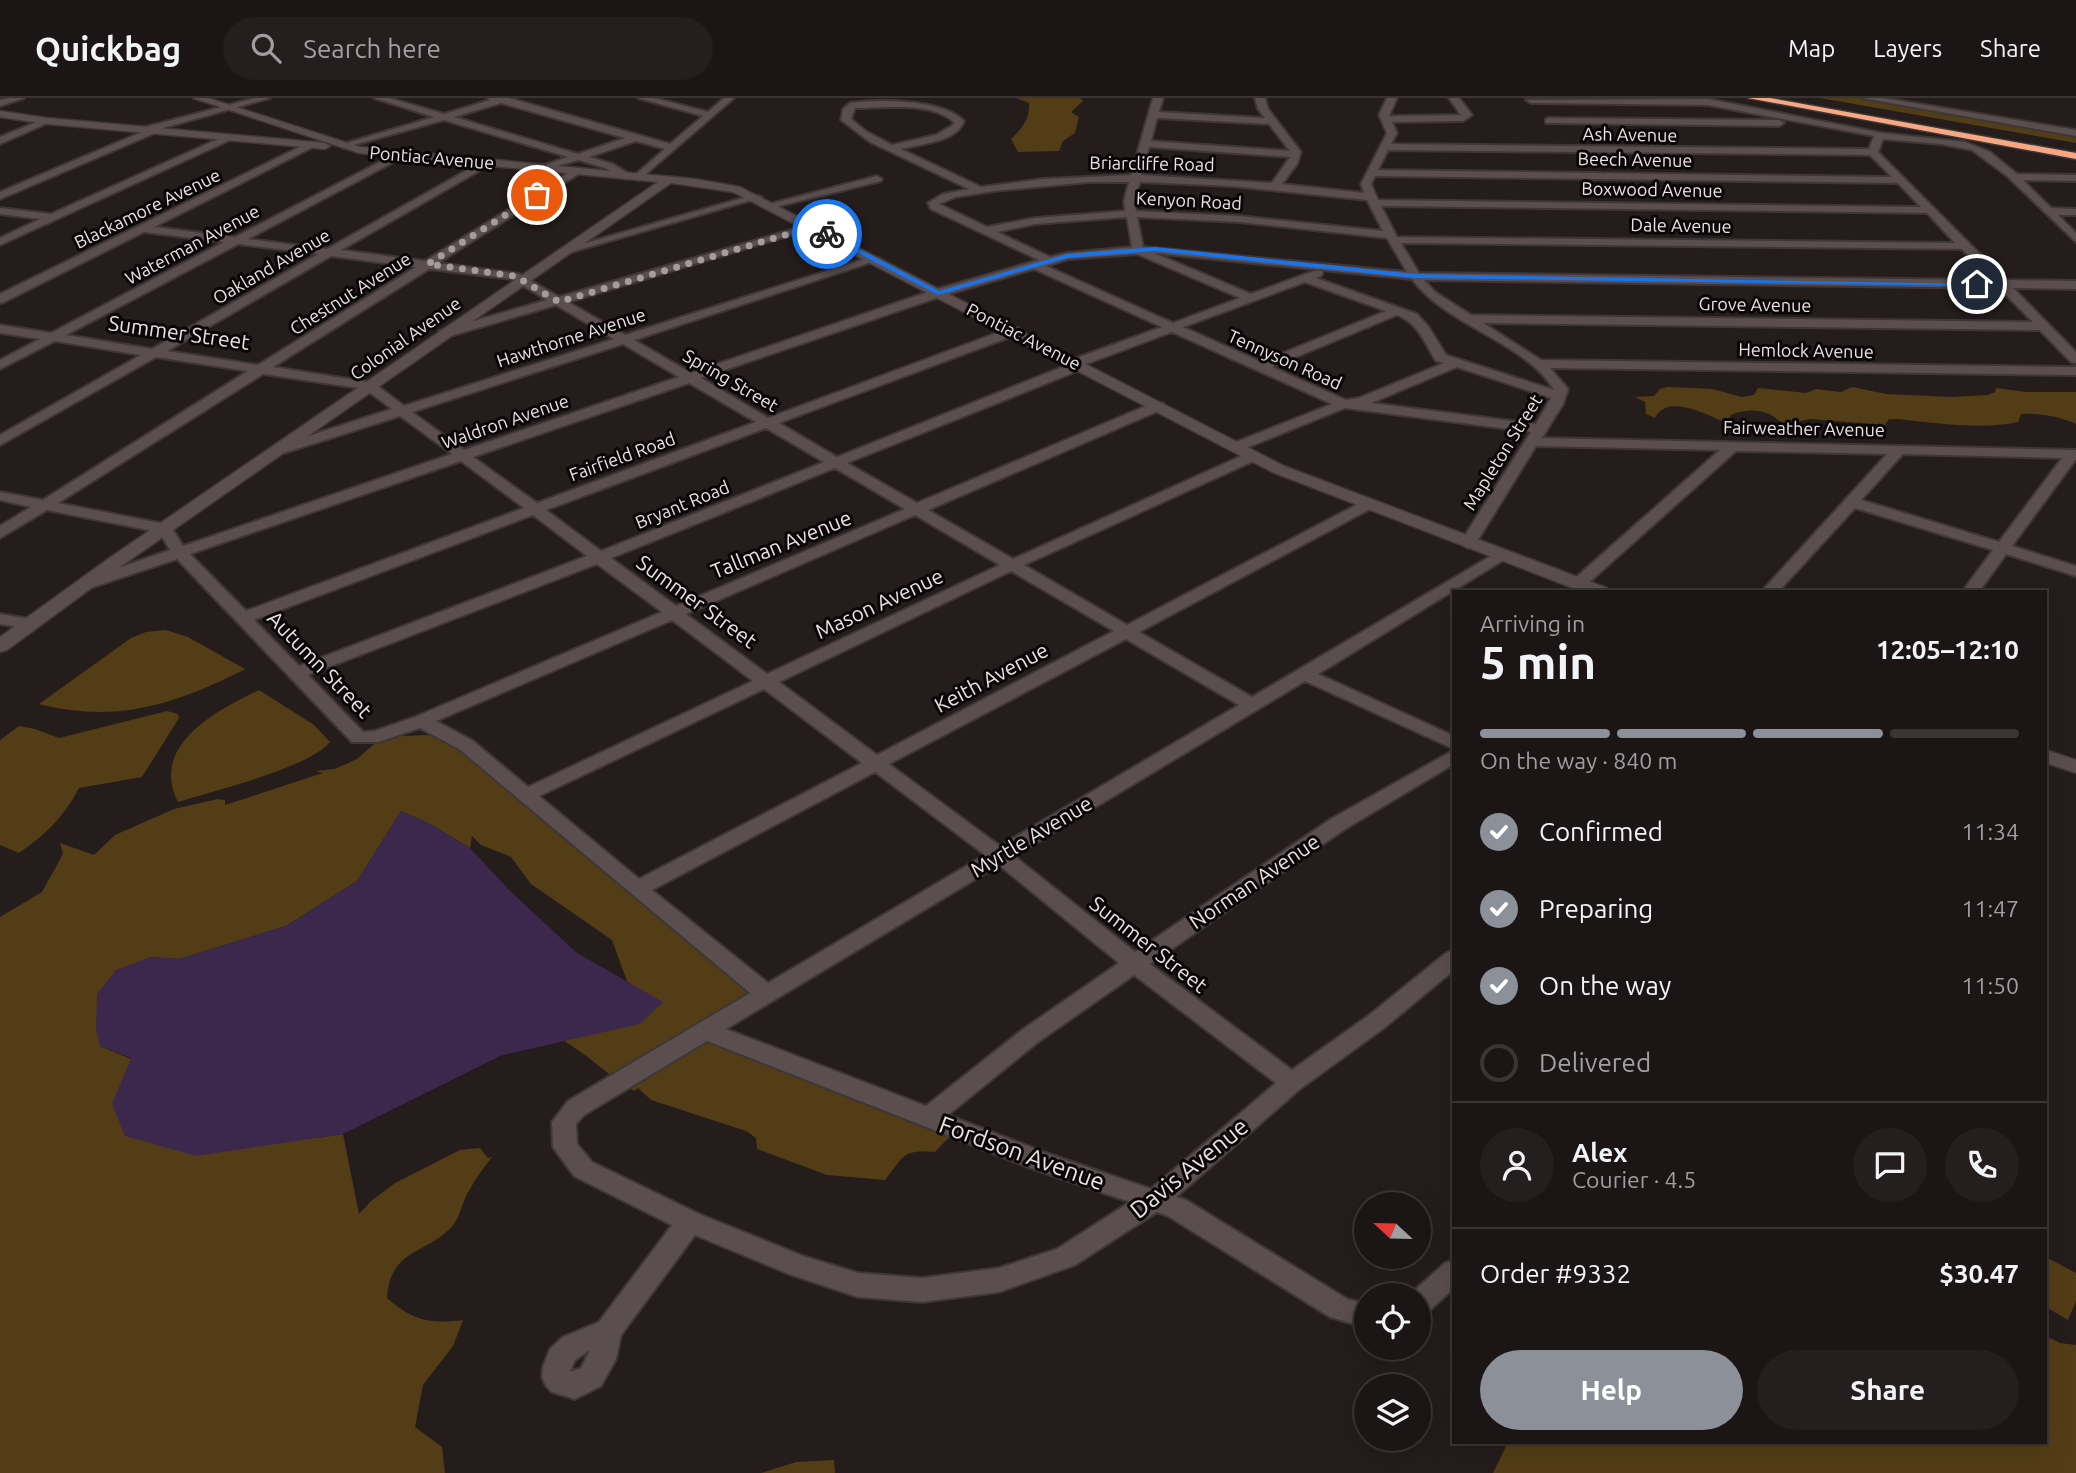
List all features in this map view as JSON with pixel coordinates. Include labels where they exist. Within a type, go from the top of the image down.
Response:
[{"type":"highway","points":[[1753,98],[2076,156]]},
{"type":"highway","points":[[1791,98],[2076,148]]},
{"type":"main road","points":[[198,98],[342,145]]},
{"type":"main road","name":"Pontiac Avenue","points":[[0,114],[47,121],[308,146],[342,145],[401,154],[547,168],[577,164],[632,176],[715,184],[757,197],[1301,480],[1596,590]]},
{"type":"main road","name":"Colonial Avenue","points":[[0,646],[520,279],[668,180]]},
{"type":"main road","points":[[2047,756],[2076,767]]},
{"type":"street","points":[[0,103],[19,98]]},
{"type":"street","points":[[0,196],[148,131],[265,98]]},
{"type":"street","points":[[379,98],[444,117],[577,164]]},
{"type":"street","points":[[643,98],[710,115]]},
{"type":"street","points":[[632,176],[673,148],[729,98]]},
{"type":"street","points":[[1158,98],[1129,201],[1138,250],[1251,298]]},
{"type":"street","points":[[1260,98],[1263,109],[1295,148],[1296,154],[1276,185]]},
{"type":"street","points":[[1371,173],[1392,131],[1384,112],[1392,98]]},
{"type":"street","points":[[1386,119],[1463,118],[1466,115],[1454,98]]},
{"type":"street","points":[[1867,98],[2076,133]]},
{"type":"street","points":[[1911,106],[1919,98]]},
{"type":"street","points":[[342,145],[500,99],[673,148]]},
{"type":"street","points":[[1531,99],[1708,102],[1811,120],[1879,136],[1972,147],[2012,177],[2076,239]]},
{"type":"street","points":[[1531,99],[1556,131]]},
{"type":"street","points":[[893,148],[940,137],[957,127],[959,121],[950,113],[934,108],[853,105],[848,109],[846,120],[862,132],[893,148],[981,191]]},
{"type":"street","points":[[1154,115],[1273,121]]},
{"type":"street","points":[[1549,121],[1781,123],[1811,120]]},
{"type":"street","points":[[0,141],[47,121]]},
{"type":"street","points":[[1879,136],[1873,152],[2076,359]]},
{"type":"street","points":[[0,242],[227,138]]},
{"type":"street","name":"Chestnut Avenue","points":[[0,533],[428,264],[577,164],[634,138]]},
{"type":"street","points":[[1564,140],[1571,149]]},
{"type":"street","points":[[1146,144],[1296,154]]},
{"type":"street","name":"Blackamore Avenue","points":[[0,299],[308,146]]},
{"type":"street","name":"Ash Avenue","points":[[1386,147],[1873,152]]},
{"type":"street","name":"Waterman Avenue","points":[[0,365],[401,154]]},
{"type":"street","name":"Oakland Avenue","points":[[0,441],[487,162]]},
{"type":"street","name":"Beech Avenue","points":[[1371,173],[1898,180]]},
{"type":"street","name":"Mapleton Street","points":[[1371,173],[1366,184],[1415,276],[1433,296],[1536,364],[1562,389],[1468,543]]},
{"type":"street","name":"Briarcliffe Road","points":[[985,231],[935,207],[934,202],[981,191],[1068,180],[1135,177],[1276,185],[1373,200]]},
{"type":"street","points":[[2012,177],[2076,178]]},
{"type":"street","points":[[771,205],[877,178]]},
{"type":"street","points":[[564,251],[757,197]]},
{"type":"street","name":"Boxwood Avenue","points":[[1373,200],[1928,210]]},
{"type":"street","points":[[0,211],[54,218]]},
{"type":"street","points":[[2048,211],[2076,212]]},
{"type":"street","name":"Kenyon Road","points":[[985,231],[1022,222],[1068,216],[1199,215],[1394,238]]},
{"type":"street","points":[[443,334],[812,227]]},
{"type":"street","name":"Spring Street","points":[[145,229],[515,276],[1251,704]]},
{"type":"street","points":[[985,231],[1047,260]]},
{"type":"street","name":"Dale Avenue","points":[[1394,238],[1966,246]]},
{"type":"street","name":"Waldron Avenue","points":[[84,585],[938,293],[1047,260],[1096,252],[1138,250],[1204,253],[1415,276],[2076,285]]},
{"type":"street","name":"Hawthorne Avenue","points":[[279,450],[875,259]]},
{"type":"street","name":"Tennyson Road","points":[[1032,264],[1343,404],[1535,435]]},
{"type":"street","name":"Bryant Road","points":[[296,673],[597,558],[1078,364],[1334,267]]},
{"type":"street","points":[[1306,278],[1419,321],[1441,358],[1560,396]]},
{"type":"street","points":[[1260,367],[1395,312]]},
{"type":"street","name":"Grove Avenue","points":[[1467,319],[2043,326]]},
{"type":"street","name":"Summer Street","points":[[0,329],[369,386],[999,855],[1135,964],[1292,1083]]},
{"type":"street","name":"Fairfield Road","points":[[243,618],[1014,331]]},
{"type":"street","points":[[1236,447],[1343,404],[1362,402],[1456,363]]},
{"type":"street","name":"Hemlock Avenue","points":[[1536,364],[2076,370]]},
{"type":"street","name":"Tallman Avenue","points":[[421,721],[673,611],[1158,406]]},
{"type":"street","name":"Fairweather Avenue","points":[[1535,435],[1733,446],[2074,454]]},
{"type":"street","points":[[1578,583],[1733,446]]},
{"type":"street","points":[[1771,590],[1900,449]]},
{"type":"street","points":[[1971,590],[2074,454]]},
{"type":"street","name":"Mason Avenue","points":[[526,795],[1012,565],[1253,456]]},
{"type":"street","points":[[0,496],[165,528]]},
{"type":"street","points":[[1852,502],[2076,571]]},
{"type":"street","name":"Keith Avenue","points":[[637,889],[1367,505]]},
{"type":"street","name":"Autumn Street","points":[[165,528],[180,552],[359,738],[378,736],[421,721]]},
{"type":"street","name":"Myrtle Avenue","points":[[564,1122],[576,1108],[703,1030],[1502,556]]},
{"type":"street","points":[[0,619],[30,624]]},
{"type":"street","points":[[1302,674],[1452,742]]},
{"type":"street","points":[[421,721],[466,744],[765,993]]},
{"type":"street","name":"Norman Avenue","points":[[927,1118],[1030,1035],[1338,824],[1452,757]]},
{"type":"street","name":"Davis Avenue","points":[[564,1122],[565,1147],[583,1169],[690,1222],[798,1266],[858,1285],[922,1290],[999,1280],[1066,1257],[1155,1200],[1292,1083],[1376,1022],[1452,960]]},
{"type":"street","name":"Fordson Avenue","points":[[703,1030],[1037,1160],[1177,1208],[1340,1309],[1354,1313]]},
{"type":"street","points":[[608,1331],[690,1222]]},
{"type":"street","points":[[1431,1292],[1452,1273]]},
{"type":"shaded area","points":[[1016,98],[1080,98],[1083,101],[1071,112],[1079,117],[1075,133],[1063,141],[1059,151],[1018,152],[1011,139],[1024,123],[1029,103]]},
{"type":"shaded area","points":[[1820,98],[1867,98],[2076,133],[2076,143]]},
{"type":"shaded area","points":[[1852,387],[1886,394],[1951,397],[1988,395],[1995,392],[1996,388],[2026,392],[2076,392],[2076,424],[2056,417],[2028,414],[2021,414],[2018,422],[1974,426],[1897,419],[1889,419],[1885,425],[1810,419],[1783,425],[1766,413],[1752,410],[1731,415],[1727,423],[1699,411],[1678,406],[1661,410],[1655,418],[1646,414],[1645,402],[1635,397],[1654,396],[1660,389],[1712,389],[1742,397],[1754,395],[1758,388],[1806,393],[1816,389],[1841,392]]},
{"type":"shaded area","points":[[166,630],[188,637],[245,669],[195,692],[146,707],[95,712],[39,704],[131,638],[146,632]]},
{"type":"shaded area","points":[[259,690],[314,725],[330,742],[319,752],[282,770],[178,802],[171,782],[173,763],[180,747],[207,719]]},
{"type":"shaded area","points":[[167,711],[178,714],[179,718],[142,777],[79,788],[60,817],[19,853],[0,845],[0,740],[19,726],[59,738]]},
{"type":"shaded area","points":[[382,737],[446,737],[762,992],[710,1025],[958,1128],[935,1152],[916,1152],[905,1156],[885,1180],[827,1175],[757,1149],[756,1138],[746,1131],[651,1100],[638,1088],[634,1091],[554,1031],[632,995],[612,940],[531,884],[511,857],[481,845],[472,836],[470,848],[432,825],[401,811],[357,881],[286,926],[179,959],[150,957],[100,1046],[318,1138],[343,1134],[359,1214],[395,1183],[460,1150],[480,1148],[488,1158],[492,1157],[477,1177],[454,1224],[444,1234],[403,1260],[395,1269],[387,1298],[405,1312],[422,1319],[463,1320],[453,1346],[423,1385],[415,1427],[442,1447],[445,1473],[0,1473],[0,917],[42,892],[63,854],[60,843],[94,855],[115,835],[174,809],[218,799],[225,800],[225,805],[323,773],[315,771],[335,769],[357,759]]},
{"type":"shaded area","points":[[401,811],[432,825],[470,848],[510,891],[577,953],[663,1002],[640,1024],[502,1055],[343,1134],[196,1156],[125,1136],[112,1104],[131,1058],[100,1046],[96,1029],[97,994],[116,970],[150,957],[179,959],[286,926],[357,881]]},
{"type":"shaded area","points":[[2047,1258],[2076,1273],[2076,1301],[2068,1320],[2047,1308]]},
{"type":"shaded area","points":[[2047,1336],[2060,1343],[2076,1345],[2076,1473],[1493,1473],[1507,1444],[2047,1444]]},
{"type":"shaded area","points":[[834,1460],[835,1473],[761,1473],[796,1462]]},
{"type":"way so far","points":[[537,195],[428,264],[515,276],[559,302],[812,227],[827,234]]},
{"type":"route","points":[[827,234],[938,293],[1067,256],[1155,249],[1415,276],[1977,284]]}]
